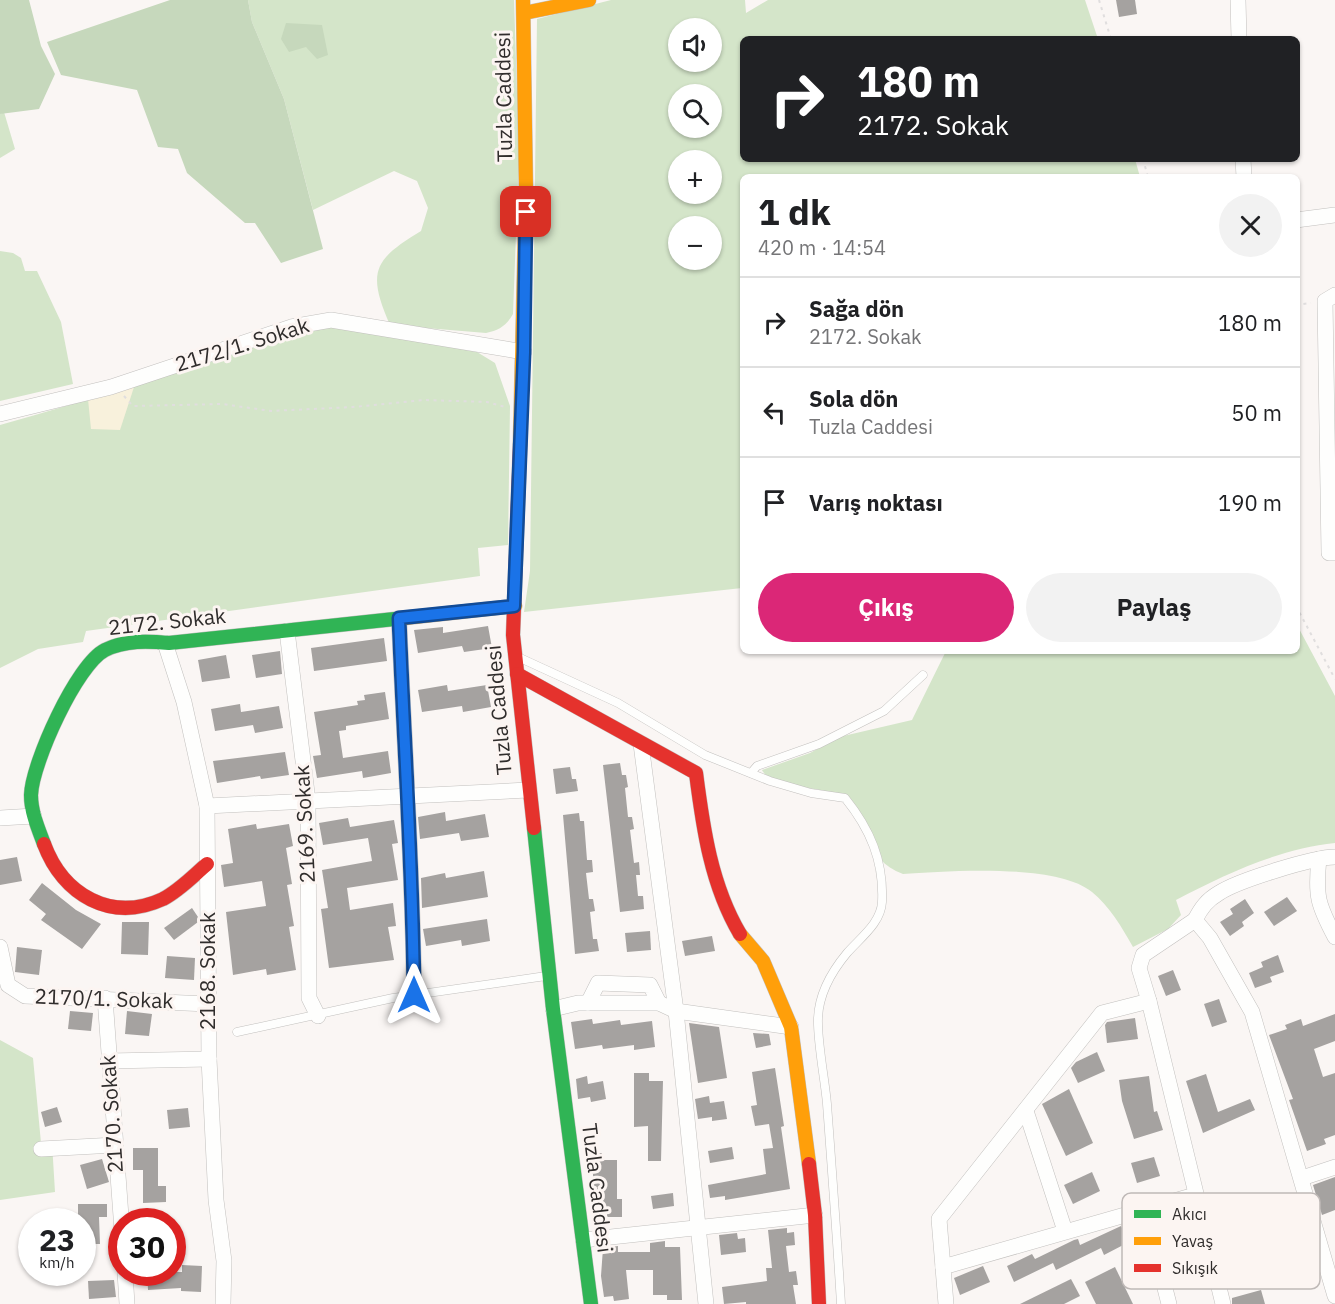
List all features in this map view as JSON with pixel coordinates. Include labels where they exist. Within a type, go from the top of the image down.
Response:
[{"type":"street","points":[[524,7],[589,0]]},
{"type":"street","points":[[1238,0],[1239,36]]},
{"type":"street","name":"Tuzla Caddesi","points":[[524,7],[524,352],[514,606],[515,656],[549,976],[591,1304]]},
{"type":"street","points":[[1300,219],[1335,215]]},
{"type":"street","points":[[1335,295],[1325,301],[1329,553],[1335,553]]},
{"type":"street","name":"2172/1. Sokak","points":[[0,414],[120,384],[291,327],[331,320],[524,352]]},
{"type":"street","name":"2172. Sokak","points":[[207,864],[184,885],[159,901],[138,908],[100,907],[65,884],[57,873],[34,816],[33,785],[46,742],[97,652],[106,648],[143,642],[165,643],[514,606]]},
{"type":"street","points":[[399,618],[406,796],[414,916],[414,995]]},
{"type":"street","name":"2169. Sokak","points":[[287,631],[308,801],[309,992],[312,1006],[318,1016]]},
{"type":"street","name":"2168. Sokak","points":[[165,643],[184,702],[207,806],[209,1059],[216,1200],[224,1261],[223,1304]]},
{"type":"street","points":[[516,674],[696,773],[704,835],[725,909],[742,937],[763,961],[791,1027],[815,1215],[819,1304]]},
{"type":"street","points":[[641,744],[676,1011],[706,1304]]},
{"type":"street","points":[[207,806],[528,790]]},
{"type":"street","points":[[0,818],[34,816]]},
{"type":"street","points":[[1195,1193],[1149,1001],[1139,968],[1143,955],[1195,920],[1203,905],[1221,891],[1293,866],[1335,857]]},
{"type":"street","points":[[1319,860],[1316,889],[1321,911],[1335,937]]},
{"type":"street","points":[[1195,920],[1210,938],[1252,1012],[1306,1193]]},
{"type":"street","name":"2170/1. Sokak","points":[[0,947],[4,978],[14,991],[25,996],[45,999],[105,998],[208,1004]]},
{"type":"street","name":"2170. Sokak","points":[[105,998],[120,1208]]},
{"type":"street","points":[[946,1304],[939,1219],[1102,1013],[1149,1001]]},
{"type":"street","points":[[553,1009],[588,1003],[659,1003],[676,1011],[791,1027]]},
{"type":"street","points":[[108,1061],[209,1059]]},
{"type":"street","points":[[1026,1111],[1065,1231]]},
{"type":"street","points":[[41,1149],[115,1145]]},
{"type":"street","points":[[1302,1178],[1335,1167]]},
{"type":"street","points":[[583,1240],[815,1215]]},
{"type":"street","points":[[943,1267],[1122,1216]]},
{"type":"street","points":[[1320,1242],[1335,1296]]},
{"type":"street","points":[[126,1286],[127,1304]]},
{"type":"street","points":[[1165,1289],[1169,1304]]},
{"type":"street","points":[[1219,1289],[1223,1304]]},
{"type":"lane","points":[[515,656],[618,703],[705,755],[811,793],[845,798],[860,816],[874,843],[882,871],[882,906],[870,930],[847,953],[827,981],[818,1018],[835,1198],[841,1304]]},
{"type":"lane","points":[[751,773],[757,766],[819,744],[884,711],[923,675]]},
{"type":"lane","points":[[237,1032],[414,995],[549,976]]},
{"type":"path","points":[[1099,0],[1110,36]]},
{"type":"path","points":[[120,384],[126,401],[133,406],[222,404],[272,411],[353,407],[423,400],[487,402],[522,411]]},
{"type":"path","points":[[1300,613],[1335,679]]},
{"type":"green space","points":[[0,0],[29,0],[41,46],[55,74],[39,109],[0,114]]},
{"type":"green space","points":[[170,0],[248,0],[252,22],[284,99],[323,249],[281,263],[255,223],[245,223],[187,173],[178,149],[158,147],[137,90],[61,75],[47,42]]},
{"type":"green space","points":[[248,0],[514,0],[519,154],[513,314],[508,322],[486,333],[390,325],[378,292],[379,269],[393,250],[421,231],[428,208],[417,181],[394,171],[313,210],[284,99],[252,22]]},
{"type":"green space","points":[[611,0],[745,0],[746,13],[768,0],[1085,0],[1097,36],[740,36],[740,162],[1136,162],[1139,174],[740,174],[740,588],[524,612],[530,571],[537,19]]},
{"type":"green space","points":[[286,23],[322,25],[328,55],[317,59],[306,47],[289,52],[281,39]]},
{"type":"green space","points":[[4,112],[15,149],[0,158],[0,114]]},
{"type":"green space","points":[[0,251],[13,253],[21,258],[25,271],[37,271],[61,322],[73,384],[0,401]]},
{"type":"green space","points":[[339,327],[477,352],[495,363],[510,406],[508,545],[478,548],[480,576],[86,631],[83,642],[38,649],[0,668],[0,425],[119,390],[211,357],[261,342],[313,330]]},
{"type":"green space","points":[[1300,630],[1335,696],[1335,843],[1273,857],[1195,890],[1176,900],[1181,915],[1168,929],[1133,947],[1110,910],[1092,892],[1076,883],[1029,873],[947,871],[903,874],[890,868],[874,851],[859,820],[843,800],[834,794],[776,781],[762,770],[810,753],[839,737],[912,720],[945,654],[1300,654]]},
{"type":"green space","points":[[0,1040],[33,1058],[41,1143],[52,1143],[55,1192],[0,1200]]},
{"type":"sand","points":[[135,384],[120,430],[91,429],[88,399]]},
{"type":"building","points":[[1116,0],[1135,0],[1137,14],[1119,17]]},
{"type":"building","points":[[488,626],[492,648],[464,652],[462,646],[418,653],[414,630],[443,627],[443,633]]},
{"type":"building","points":[[384,638],[387,661],[314,671],[311,648]]},
{"type":"building","points":[[280,651],[282,674],[256,678],[252,655]]},
{"type":"building","points":[[226,655],[230,678],[202,682],[198,660]]},
{"type":"building","points":[[447,685],[448,691],[487,685],[491,707],[463,712],[462,706],[422,712],[418,690]]},
{"type":"building","points":[[385,692],[389,719],[346,726],[346,730],[339,731],[343,758],[388,751],[391,773],[363,778],[362,771],[317,778],[313,756],[321,755],[314,712],[358,705],[357,701],[365,700],[364,695]]},
{"type":"building","points":[[240,704],[241,712],[279,706],[283,728],[255,733],[253,725],[215,731],[211,709]]},
{"type":"building","points":[[285,752],[289,775],[261,779],[260,776],[217,783],[213,761]]},
{"type":"building","points":[[620,763],[622,775],[626,775],[628,787],[625,788],[628,817],[632,817],[634,829],[630,830],[634,863],[639,862],[640,875],[636,875],[638,896],[643,896],[644,909],[620,912],[603,765]]},
{"type":"building","points":[[570,767],[572,779],[576,779],[578,791],[556,794],[553,769]]},
{"type":"building","points":[[445,812],[446,821],[485,814],[489,837],[461,841],[459,833],[420,839],[418,817]]},
{"type":"building","points":[[579,813],[580,821],[584,821],[587,860],[592,860],[593,872],[586,873],[589,899],[593,899],[595,911],[590,912],[593,939],[597,939],[599,951],[575,954],[563,815]]},
{"type":"building","points":[[348,818],[350,827],[394,820],[398,843],[392,844],[398,880],[347,888],[350,910],[393,903],[396,926],[388,927],[394,960],[329,968],[321,909],[328,908],[322,870],[372,861],[368,838],[323,845],[319,823]]},
{"type":"building","points":[[256,824],[257,829],[289,824],[293,846],[286,848],[292,884],[287,885],[294,926],[289,927],[296,970],[267,975],[266,969],[233,975],[226,912],[266,906],[262,881],[224,887],[221,865],[233,863],[228,829]]},
{"type":"building","points":[[17,857],[22,881],[0,885],[0,860]]},
{"type":"building","points":[[484,871],[488,897],[422,908],[421,878],[445,873],[446,878]]},
{"type":"building","points":[[42,883],[76,910],[101,924],[82,949],[41,920],[46,914],[29,900]]},
{"type":"building","points":[[1287,897],[1297,911],[1274,926],[1264,912]]},
{"type":"building","points":[[1245,899],[1254,913],[1242,922],[1244,926],[1230,936],[1220,922],[1233,914],[1230,909]]},
{"type":"building","points":[[192,908],[198,917],[198,922],[174,940],[164,928]]},
{"type":"building","points":[[487,919],[490,941],[462,946],[461,940],[426,946],[423,929]]},
{"type":"building","points":[[122,922],[149,922],[148,955],[121,954]]},
{"type":"building","points":[[650,931],[651,950],[627,952],[625,933]]},
{"type":"building","points":[[712,936],[715,951],[685,956],[682,941]]},
{"type":"building","points":[[17,947],[42,950],[39,975],[15,972]]},
{"type":"building","points":[[1278,955],[1284,972],[1270,977],[1272,982],[1255,988],[1249,973],[1263,967],[1261,962]]},
{"type":"building","points":[[167,956],[195,958],[194,980],[165,978]]},
{"type":"building","points":[[1173,970],[1181,990],[1166,996],[1158,976]]},
{"type":"building","points":[[1219,999],[1227,1022],[1212,1027],[1204,1004]]},
{"type":"building","points":[[70,1011],[93,1013],[91,1031],[68,1029]]},
{"type":"building","points":[[127,1011],[152,1014],[149,1036],[125,1034]]},
{"type":"building","points":[[1335,1014],[1335,1041],[1314,1049],[1323,1077],[1335,1073],[1335,1135],[1324,1139],[1326,1144],[1307,1151],[1289,1100],[1293,1099],[1269,1035],[1287,1029],[1285,1025],[1301,1019],[1303,1026]]},
{"type":"building","points":[[1135,1018],[1138,1039],[1107,1043],[1105,1025],[1107,1022]]},
{"type":"building","points":[[592,1019],[593,1024],[620,1020],[621,1025],[652,1021],[655,1047],[634,1050],[634,1045],[603,1049],[602,1045],[575,1049],[571,1022]]},
{"type":"building","points":[[689,1023],[719,1027],[727,1078],[698,1083]]},
{"type":"building","points":[[753,1033],[769,1034],[771,1045],[756,1048]]},
{"type":"building","points":[[1097,1052],[1105,1071],[1078,1083],[1071,1068],[1076,1062]]},
{"type":"building","points":[[775,1068],[790,1189],[725,1200],[725,1196],[710,1198],[708,1185],[766,1174],[763,1149],[773,1148],[769,1124],[755,1126],[751,1106],[757,1105],[752,1072]]},
{"type":"building","points":[[634,1073],[649,1073],[649,1081],[663,1081],[661,1161],[648,1161],[648,1126],[634,1127]]},
{"type":"building","points":[[1206,1074],[1218,1112],[1250,1099],[1255,1110],[1203,1133],[1186,1081]]},
{"type":"building","points":[[587,1076],[588,1084],[603,1081],[606,1099],[591,1102],[590,1097],[578,1099],[576,1079]]},
{"type":"building","points":[[1149,1076],[1154,1112],[1157,1111],[1163,1130],[1134,1139],[1122,1101],[1119,1080]]},
{"type":"building","points":[[1069,1089],[1093,1143],[1066,1156],[1042,1104]]},
{"type":"building","points":[[709,1096],[710,1103],[724,1101],[727,1119],[712,1121],[712,1117],[698,1119],[695,1099]]},
{"type":"building","points":[[57,1107],[62,1122],[45,1127],[41,1112]]},
{"type":"building","points":[[188,1108],[190,1127],[169,1129],[167,1110]]},
{"type":"building","points":[[732,1147],[734,1159],[710,1163],[708,1151]]},
{"type":"building","points":[[133,1148],[158,1148],[158,1186],[166,1186],[166,1202],[143,1203],[143,1170],[133,1170]]},
{"type":"building","points":[[587,1153],[602,1153],[602,1160],[617,1160],[617,1199],[622,1199],[622,1217],[607,1217],[607,1212],[593,1212],[593,1174],[588,1174]]},
{"type":"building","points":[[1154,1157],[1160,1176],[1137,1183],[1131,1163]]},
{"type":"building","points":[[102,1159],[109,1182],[87,1189],[80,1165]]},
{"type":"building","points":[[1092,1172],[1100,1191],[1073,1204],[1064,1185]]},
{"type":"building","points":[[1335,1177],[1335,1210],[1322,1215],[1320,1193],[1315,1193],[1313,1185]]},
{"type":"building","points":[[673,1193],[674,1206],[653,1209],[651,1196]]},
{"type":"building","points":[[78,1204],[107,1204],[107,1217],[99,1217],[100,1244],[96,1244],[96,1208],[78,1208]]},
{"type":"building","points":[[1121,1226],[1122,1228],[1122,1246],[1104,1255],[1101,1248],[1056,1270],[1053,1263],[1014,1282],[1007,1266],[1032,1254],[1035,1259],[1074,1240],[1078,1239],[1080,1245]]},
{"type":"building","points":[[787,1228],[787,1233],[794,1232],[795,1245],[786,1246],[789,1272],[796,1271],[798,1285],[793,1285],[796,1304],[746,1304],[746,1302],[724,1304],[722,1287],[767,1281],[766,1268],[772,1268],[768,1230]]},
{"type":"building","points":[[737,1233],[738,1239],[745,1238],[746,1252],[721,1255],[719,1235]]},
{"type":"building","points":[[665,1241],[665,1247],[680,1247],[682,1300],[667,1300],[667,1295],[653,1295],[653,1270],[626,1270],[629,1299],[614,1301],[613,1296],[604,1297],[601,1276],[603,1248],[618,1246],[618,1252],[650,1252],[650,1243]]},
{"type":"building","points":[[186,1265],[202,1266],[201,1292],[181,1291],[181,1288],[148,1290],[148,1286],[186,1286]]},
{"type":"building","points":[[983,1266],[990,1282],[960,1295],[954,1278]]},
{"type":"building","points":[[1115,1267],[1122,1281],[1122,1289],[1126,1289],[1133,1304],[1096,1304],[1085,1282]]},
{"type":"building","points":[[1071,1279],[1080,1296],[1064,1304],[1020,1304]]},
{"type":"building","points":[[108,1280],[108,1286],[115,1286],[116,1297],[89,1299],[88,1286],[96,1286],[96,1281]]},
{"type":"building","points":[[1261,1290],[1265,1304],[1232,1304],[1232,1298]]},
{"type":"traffic: fast","points":[[44,844],[31,801],[33,780],[47,739],[70,694],[82,674],[105,650],[129,643],[169,643],[404,618]]},
{"type":"traffic: fast","points":[[534,828],[553,1009],[591,1304]]},
{"type":"traffic: slow","points":[[520,445],[526,189],[523,0]]},
{"type":"traffic: slow","points":[[524,13],[589,0]]},
{"type":"traffic: slow","points":[[404,618],[515,606]]},
{"type":"traffic: slow","points":[[740,934],[763,961],[791,1027],[809,1164]]},
{"type":"traffic: jam","points":[[520,445],[513,635],[534,828]]},
{"type":"traffic: jam","points":[[517,674],[696,773],[705,835],[715,876],[740,934]]},
{"type":"traffic: jam","points":[[44,844],[52,862],[76,890],[91,900],[108,906],[125,908],[144,906],[163,899],[181,887],[207,864]]},
{"type":"traffic: jam","points":[[809,1164],[815,1215],[819,1304]]},
{"type":"route","points":[[414,995],[414,916],[406,796],[399,618],[514,606],[524,352],[526,212]]}]
